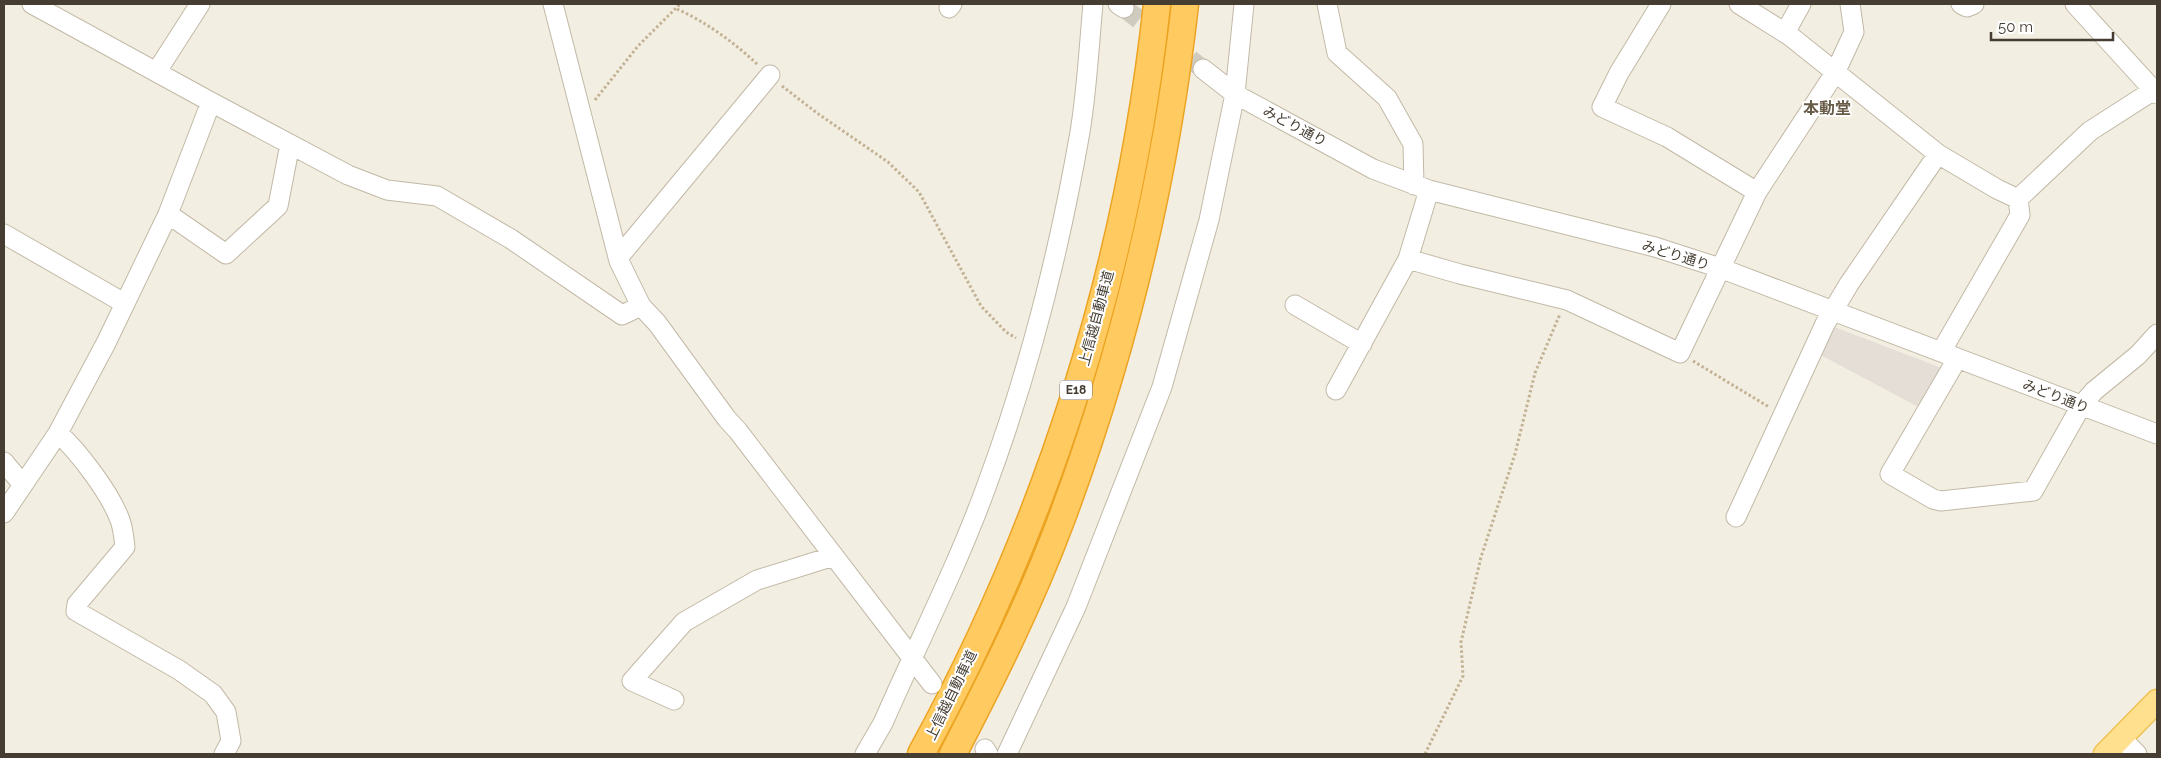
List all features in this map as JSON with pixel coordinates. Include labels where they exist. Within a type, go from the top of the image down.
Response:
[{"type":"highway","name":"上信越自動車道","points":[[922,754],[962,675],[1030,520],[1064,430],[1085,363],[1116,244],[1136,151],[1157,4]]},
{"type":"highway","name":"上信越自動車道","points":[[953,754],[993,676],[1059,525],[1092,436],[1116,357],[1144,251],[1164,158],[1179,62],[1185,4]]},
{"type":"main road","points":[[2105,754],[2157,702]]},
{"type":"street","points":[[32,4],[348,174],[386,190],[436,196],[511,239],[622,315],[641,306]]},
{"type":"street","points":[[157,72],[200,4]]},
{"type":"street","points":[[553,4],[618,258],[641,306],[657,323],[727,419],[738,430],[932,684]]},
{"type":"street","points":[[866,754],[883,723],[985,491],[1031,348],[1057,245],[1080,130],[1093,4]]},
{"type":"street","points":[[1007,754],[1076,607],[1162,387],[1209,220],[1235,94],[1244,4]]},
{"type":"street","points":[[1327,4],[1337,53],[1386,98],[1413,144],[1421,187],[1408,258],[1336,390]]},
{"type":"street","points":[[1661,4],[1619,73],[1602,107],[1667,137],[1757,192]]},
{"type":"street","points":[[1739,4],[1785,33],[1938,154],[1997,189],[2018,199]]},
{"type":"street","points":[[1785,33],[1801,4]]},
{"type":"street","points":[[1408,258],[1460,274],[1567,300],[1680,353],[1757,192],[1835,73],[1854,32],[1850,4]]},
{"type":"street","points":[[1853,25],[1866,4]]},
{"type":"street","points":[[1961,4],[1967,8],[1974,4]]},
{"type":"street","points":[[2018,199],[2090,130],[2156,91],[2076,4]]},
{"type":"street","name":"みどり通り","points":[[1203,69],[1235,94],[1373,169],[1421,187],[1655,247],[1720,268],[2157,434]]},
{"type":"street","points":[[618,258],[770,76]]},
{"type":"street","points":[[4,513],[58,433],[106,343],[168,214],[211,102]]},
{"type":"street","points":[[168,214],[226,254],[278,206],[290,144]]},
{"type":"street","points":[[1736,517],[1824,324],[1849,284],[1938,154]]},
{"type":"street","points":[[2018,199],[2020,215],[1890,474],[1932,499],[1940,501],[2033,491],[2082,406],[2094,391],[2138,355],[2157,334]]},
{"type":"street","points":[[4,234],[124,303]]},
{"type":"street","points":[[1295,306],[1362,344]]},
{"type":"street","points":[[58,433],[67,441],[108,495],[121,521],[125,547],[77,604],[76,611],[179,670],[213,694],[226,712],[231,741],[224,754]]},
{"type":"street","points":[[4,462],[23,485]]},
{"type":"street","points":[[674,700],[632,681],[684,622],[757,580],[834,556]]},
{"type":"street","points":[[2121,738],[2137,754]]},
{"type":"path","points":[[580,110],[596,100],[638,46],[680,4]]},
{"type":"path","points":[[677,9],[692,16],[744,52],[770,76],[817,113],[888,162],[918,192],[981,306],[1006,332],[1031,348]]},
{"type":"path","points":[[1425,754],[1463,676],[1461,642],[1481,556],[1515,454],[1536,373],[1567,300]]},
{"type":"path","points":[[1680,353],[1782,415]]},
{"type":"shaded area","points":[[1829,325],[1947,370],[1924,410],[1815,352]]},
{"type":"tunnel","points":[[1124,8],[1203,69]]},
{"type":"district","name":"本動堂","points":[[1827,108]]}]
